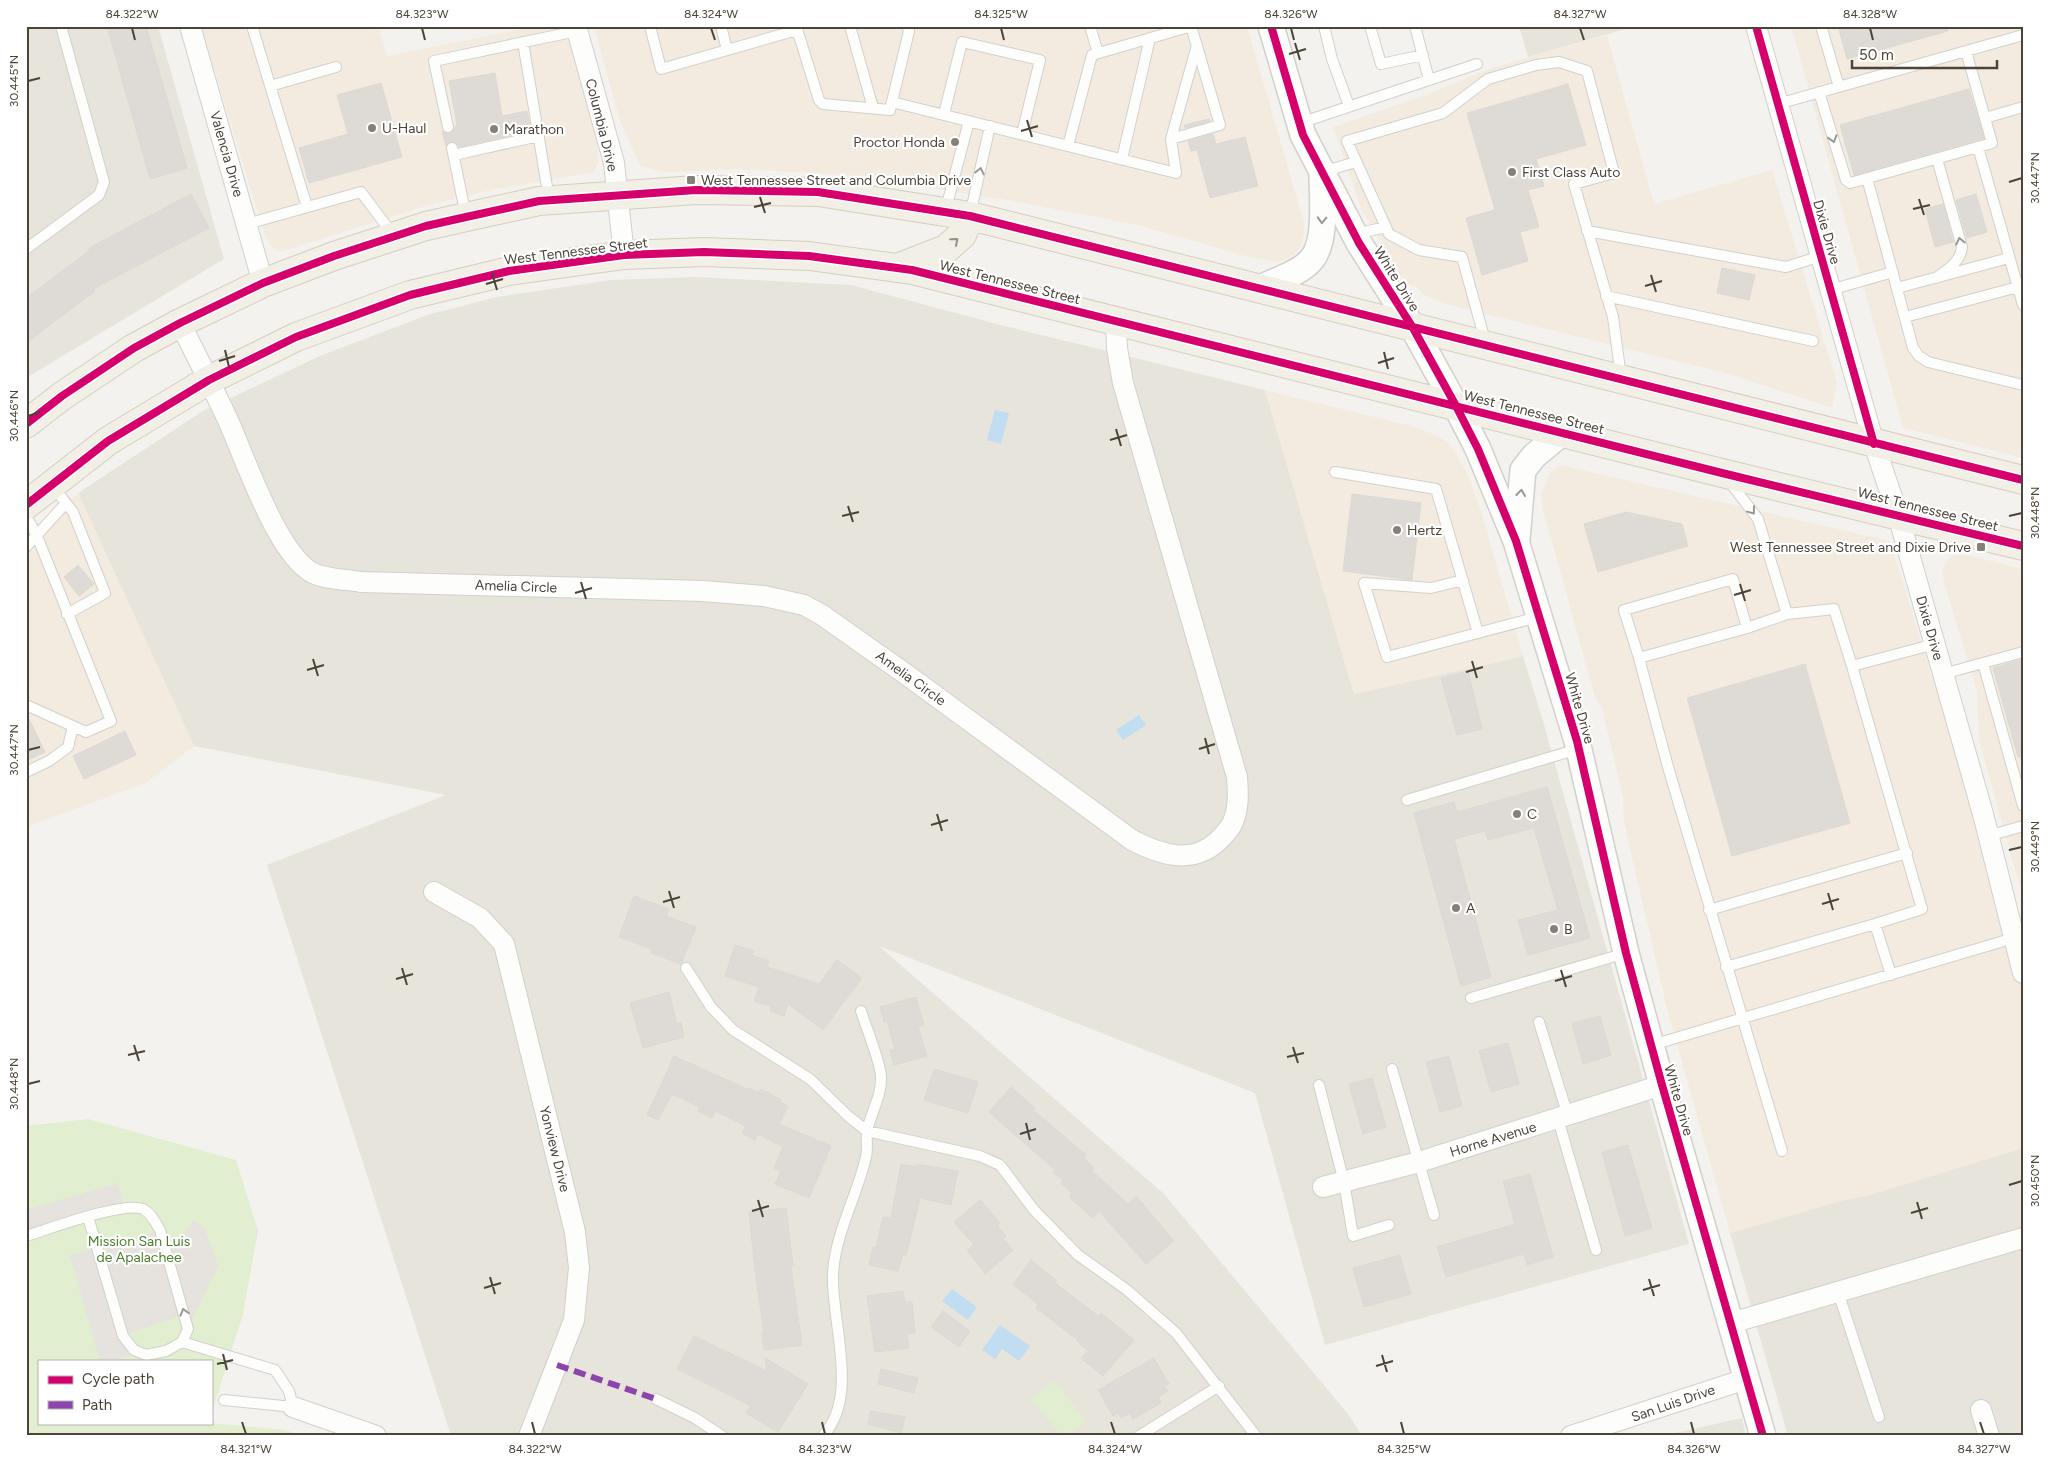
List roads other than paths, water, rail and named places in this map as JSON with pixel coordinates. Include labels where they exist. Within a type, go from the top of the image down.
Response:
[{"type":"main road","points":[[26,424],[62,396],[134,348],[180,323],[263,283],[334,256],[426,226],[549,200],[618,194],[696,190],[818,192],[958,214],[2023,480]]},
{"type":"main road","points":[[898,268],[946,249],[962,235],[958,214]]},
{"type":"main road","name":"West Tennessee Street","points":[[26,505],[58,494],[108,441],[208,380],[296,337],[410,295],[509,271],[624,255],[704,252],[809,256],[912,270],[1722,473],[1898,514],[2023,546]]},
{"type":"street","name":"White Drive","points":[[1271,26],[1299,124],[1355,234],[1412,328],[1456,406],[1478,449],[1516,541],[1579,748],[1626,954],[1763,1436]]},
{"type":"street","name":"Dixie Drive","points":[[1756,26],[1874,444],[1898,514],[1935,644],[1988,836],[2023,973]]},
{"type":"street","name":"Valencia Drive","points":[[194,27],[263,283]]},
{"type":"street","name":"Columbia Drive","points":[[577,29],[614,163],[624,255]]},
{"type":"street","points":[[1257,289],[1286,277],[1312,260],[1318,247],[1322,227],[1322,172]]},
{"type":"street","name":"Amelia Circle","points":[[180,323],[270,516],[289,551],[312,573],[325,577],[361,582],[703,591],[764,596],[804,605],[822,615],[908,675],[1132,840],[1152,851],[1174,856],[1192,855],[1210,848],[1223,836],[1234,820],[1238,802],[1237,777],[1125,393],[1117,348],[1116,322]]},
{"type":"street","points":[[1516,541],[1524,470],[1534,456],[1563,432]]},
{"type":"street","name":"Yonview Drive","points":[[434,892],[480,918],[504,944],[575,1232],[579,1268],[574,1320],[529,1436]]},
{"type":"street","name":"Horne Avenue","points":[[1323,1187],[1419,1162],[1662,1085]]},
{"type":"street","points":[[1730,1323],[2023,1238]]},
{"type":"street","name":"San Luis Drive","points":[[1571,1436],[1746,1379]]},
{"type":"street","points":[[293,1407],[376,1436]]},
{"type":"street","points":[[1981,1410],[1989,1436]]},
{"type":"lane","points":[[26,248],[99,195],[104,182],[61,26]]},
{"type":"lane","points":[[252,26],[308,207]]},
{"type":"lane","points":[[650,26],[661,69],[797,28],[819,100],[824,104],[890,110],[909,31],[907,26]]},
{"type":"lane","points":[[721,26],[727,50]]},
{"type":"lane","points":[[850,26],[873,108]]},
{"type":"lane","points":[[1090,26],[1098,53]]},
{"type":"lane","points":[[1122,160],[1154,37],[1152,26]]},
{"type":"lane","points":[[1068,146],[1092,54],[1192,26],[1220,125],[1171,139]]},
{"type":"lane","points":[[1324,26],[1332,59],[1349,106]]},
{"type":"lane","points":[[1370,26],[1381,64],[1423,55]]},
{"type":"lane","points":[[1415,26],[1429,80]]},
{"type":"lane","points":[[1821,26],[1839,87]]},
{"type":"lane","points":[[448,127],[434,61],[577,29]]},
{"type":"lane","points":[[1778,104],[2023,35]]},
{"type":"lane","points":[[523,42],[549,200]]},
{"type":"lane","points":[[944,114],[962,42],[1040,60],[1022,134]]},
{"type":"lane","points":[[892,102],[1176,173],[1171,139],[1197,45]]},
{"type":"lane","points":[[1819,92],[1846,180],[1850,183],[1992,144],[1966,51]]},
{"type":"lane","points":[[1487,347],[1462,257],[1444,256],[1419,250],[1389,234],[1347,141],[1443,113],[1488,79],[1536,65],[1559,62],[1586,71],[1614,173],[1574,184],[1612,317],[1622,381]]},
{"type":"lane","points":[[1299,124],[1477,64]]},
{"type":"lane","points":[[270,86],[336,67]]},
{"type":"lane","points":[[1985,118],[2023,107]]},
{"type":"lane","points":[[958,214],[969,121]]},
{"type":"lane","points":[[958,214],[990,126]]},
{"type":"lane","points":[[466,217],[453,152],[539,136]]},
{"type":"lane","points":[[1978,147],[2023,305]]},
{"type":"lane","points":[[1936,278],[1955,264],[1960,257],[1962,248],[1937,159]]},
{"type":"lane","points":[[1322,172],[1356,162]]},
{"type":"lane","points":[[1867,178],[1913,348],[1919,356],[1928,362],[2023,386]]},
{"type":"lane","points":[[247,224],[361,192],[395,236]]},
{"type":"lane","points":[[1355,234],[1386,226]]},
{"type":"lane","points":[[1588,232],[1786,267],[1821,256]]},
{"type":"lane","points":[[1897,288],[2009,258]]},
{"type":"lane","points":[[1830,290],[1893,272]]},
{"type":"lane","points":[[1905,317],[2018,287]]},
{"type":"lane","points":[[1606,296],[1813,341]]},
{"type":"lane","points":[[1335,472],[1436,489],[1478,633]]},
{"type":"lane","points":[[1722,473],[1758,519],[1787,614]]},
{"type":"lane","points":[[26,547],[37,536],[58,494],[73,512],[106,593],[67,614]]},
{"type":"lane","points":[[26,516],[37,536],[111,721],[86,732],[26,705]]},
{"type":"lane","points":[[1747,628],[1733,579],[1624,610],[1709,910],[1782,1151]]},
{"type":"lane","points":[[1463,580],[1431,588],[1364,584],[1387,657],[1539,617]]},
{"type":"lane","points":[[1639,658],[1747,628],[1787,614],[1834,608],[1922,909],[1726,967]]},
{"type":"lane","points":[[1852,666],[1935,644]]},
{"type":"lane","points":[[1943,674],[2023,652]]},
{"type":"lane","points":[[1983,663],[2023,806]]},
{"type":"lane","points":[[26,772],[49,761],[68,747],[74,726]]},
{"type":"lane","points":[[1407,800],[1579,748]]},
{"type":"lane","points":[[1988,836],[2023,826]]},
{"type":"lane","points":[[1709,910],[1906,853]]},
{"type":"lane","points":[[1875,924],[1891,975]]},
{"type":"lane","points":[[1651,1045],[2014,938]]},
{"type":"lane","points":[[1471,998],[1626,954]]},
{"type":"lane","points":[[686,968],[711,1007],[733,1030],[810,1080],[867,1131],[980,1156],[1000,1165],[1034,1210],[1078,1255],[1127,1290],[1176,1333],[1256,1436]]},
{"type":"lane","points":[[824,1436],[830,1429],[838,1411],[842,1387],[833,1274],[840,1240],[866,1156],[867,1131],[880,1096],[881,1075],[861,1011]]},
{"type":"lane","points":[[1539,1022],[1596,1250]]},
{"type":"lane","points":[[1392,1069],[1434,1215]]},
{"type":"lane","points":[[1319,1085],[1344,1182],[1353,1236],[1389,1225]]},
{"type":"lane","points":[[26,1236],[88,1217],[124,1207],[142,1209],[152,1216],[160,1230],[188,1329],[182,1342],[166,1350],[146,1355],[134,1350],[123,1336],[88,1217]]},
{"type":"lane","points":[[1838,1292],[1880,1417]]},
{"type":"lane","points":[[182,1342],[275,1370],[289,1391],[293,1407],[224,1400]]},
{"type":"lane","points":[[1139,1436],[1219,1386]]},
{"type":"lane","points":[[656,1400],[695,1418],[722,1436]]},
{"type":"water","points":[[995,410],[1009,413],[1001,444],[987,440]]},
{"type":"water","points":[[1139,715],[1146,725],[1123,740],[1116,730]]},
{"type":"water","points":[[952,1289],[977,1307],[968,1320],[942,1301]]},
{"type":"water","points":[[1000,1325],[1030,1346],[1019,1361],[1002,1349],[995,1359],[982,1350]]},
{"type":"place","name":"U-Haul","points":[[372,128]]},
{"type":"place","name":"Marathon","points":[[494,129]]},
{"type":"place","name":"Proctor Honda","points":[[955,142]]},
{"type":"place","name":"First Class Auto","points":[[1512,172]]},
{"type":"place","name":"West Tennessee Street and Columbia Drive","points":[[691,180]]},
{"type":"place","name":"Hertz","points":[[1397,530]]},
{"type":"place","name":"West Tennessee Street and Dixie Drive","points":[[1981,547]]},
{"type":"place","name":"C","points":[[1517,814]]},
{"type":"place","name":"A","points":[[1456,908]]},
{"type":"place","name":"B","points":[[1554,929]]},
{"type":"park label","name":"Mission San Luis de Apalachee","points":[[139,1250]]}]
